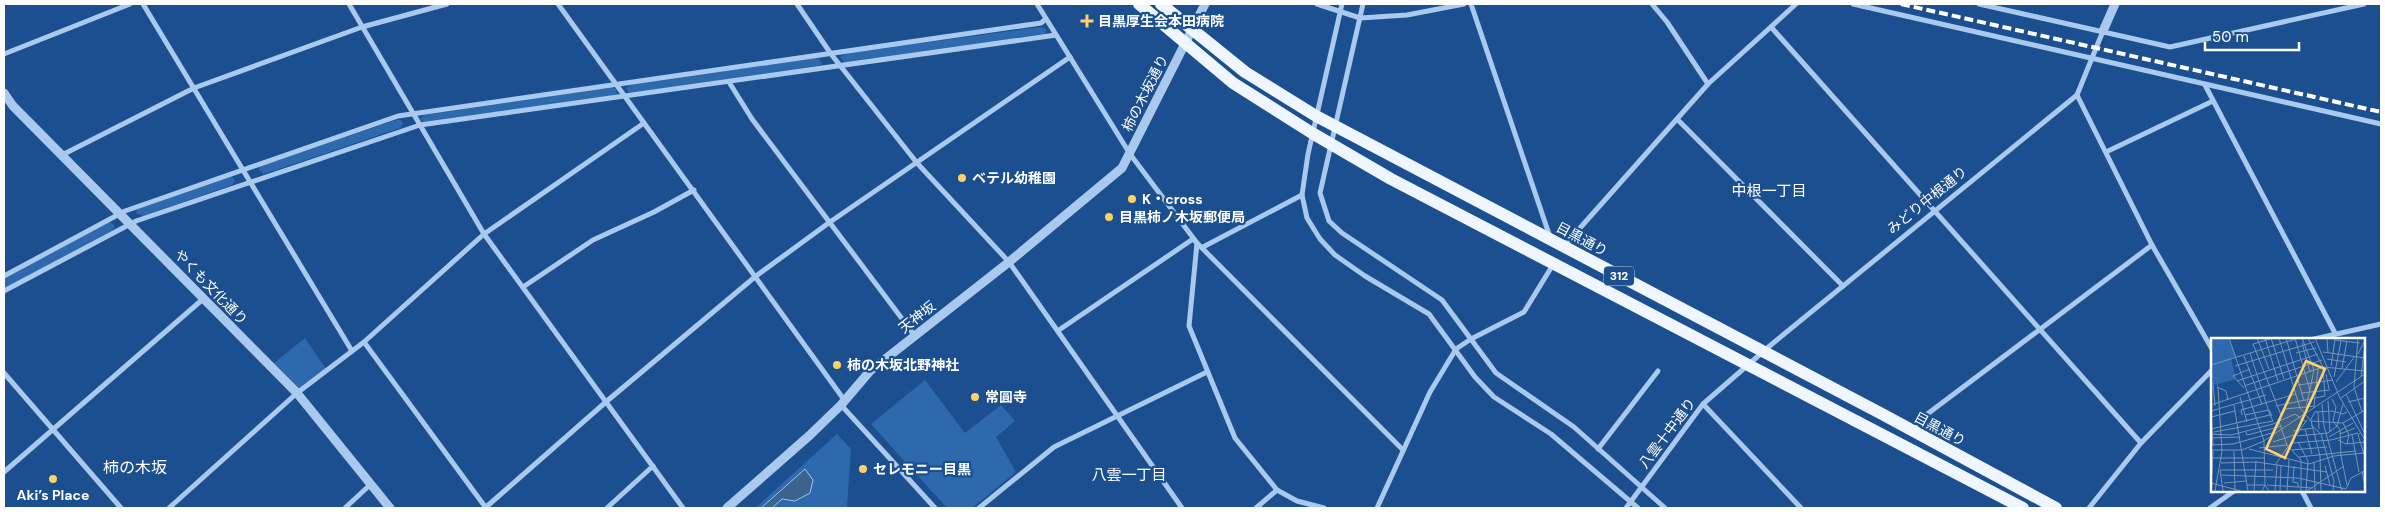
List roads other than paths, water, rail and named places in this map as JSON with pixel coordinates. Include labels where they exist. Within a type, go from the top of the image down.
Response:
[{"type":"main road","name":"目黒通り","points":[[1139,4],[1233,83],[1312,134],[1391,179],[1554,263],[1913,432],[2056,508]]},
{"type":"main road","name":"目黒通り","points":[[1161,4],[1245,72],[1316,116],[1564,246],[1755,358],[2023,508]]},
{"type":"street","points":[[4,54],[130,4]]},
{"type":"street","points":[[143,4],[244,168],[352,351]]},
{"type":"street","points":[[349,4],[484,234],[683,508]]},
{"type":"street","points":[[62,155],[194,88],[362,26],[447,4]]},
{"type":"street","points":[[558,4],[756,276],[843,403],[935,508]]},
{"type":"street","points":[[797,4],[831,54],[917,163],[1010,262],[1182,508]]},
{"type":"street","points":[[1037,4],[1130,154],[1195,241],[1403,450]]},
{"type":"street","name":"柿の木坂通り","points":[[1130,154],[1205,4]]},
{"type":"street","points":[[1317,4],[1360,18],[1407,15],[1464,4]]},
{"type":"street","points":[[1342,4],[1312,134],[1302,195],[1307,218],[1320,239],[1335,255],[1365,276],[1429,314],[1475,377],[1494,397],[1552,434],[1638,508]]},
{"type":"street","points":[[1362,4],[1320,193],[1329,222],[1342,233],[1442,300],[1496,373],[1574,427],[1665,508]]},
{"type":"street","points":[[1471,4],[1551,240]]},
{"type":"street","points":[[1652,4],[1667,22],[1708,84]]},
{"type":"street","points":[[1564,246],[1708,84],[1796,4]]},
{"type":"street","points":[[1853,4],[2381,124]]},
{"type":"street","points":[[1979,4],[2170,47],[2364,4]]},
{"type":"street","points":[[2103,31],[2115,4]]},
{"type":"street","points":[[4,276],[119,214],[244,168],[364,127],[412,114],[1041,23],[1046,19]]},
{"type":"street","points":[[1771,27],[2141,443]]},
{"type":"street","name":"みどり中根通り","points":[[1755,358],[2077,95],[2103,31]]},
{"type":"street","points":[[4,291],[130,224],[250,181],[420,125],[1056,35]]},
{"type":"street","points":[[364,342],[486,508],[606,401],[756,276],[830,222],[1070,57]]},
{"type":"street","points":[[729,82],[752,119],[914,336]]},
{"type":"street","points":[[2205,85],[2334,333]]},
{"type":"street","name":"やくも文化通り","points":[[4,93],[13,106],[297,393],[390,508]]},
{"type":"street","points":[[2077,95],[2152,245],[2211,348]]},
{"type":"street","points":[[2106,152],[2213,101]]},
{"type":"street","points":[[1678,120],[1843,286]]},
{"type":"street","points":[[169,508],[297,393],[364,342],[484,234],[644,123]]},
{"type":"street","name":"天神坂","points":[[728,508],[843,403],[870,371],[1010,262],[1119,171],[1130,154]]},
{"type":"street","points":[[523,287],[593,240],[654,212],[694,190]]},
{"type":"street","points":[[1203,247],[1302,195]]},
{"type":"street","points":[[1059,330],[1195,241]]},
{"type":"street","points":[[1195,241],[1189,326],[1235,438],[1277,490],[1297,501],[1324,508]]},
{"type":"street","points":[[1913,432],[1918,422],[2152,245]]},
{"type":"street","points":[[1377,508],[1430,392],[1456,349],[1471,339],[1524,312],[1554,263]]},
{"type":"street","points":[[4,472],[203,299]]},
{"type":"street","points":[[2317,338],[2381,324]]},
{"type":"street","name":"八雲十中通り","points":[[1626,508],[1703,404],[1755,358]]},
{"type":"street","points":[[1598,449],[1658,371]]},
{"type":"street","points":[[2089,508],[2141,443],[2211,371]]},
{"type":"street","points":[[979,508],[1054,447],[1207,372]]},
{"type":"street","points":[[4,373],[121,508]]},
{"type":"street","points":[[1703,404],[1801,508]]},
{"type":"street","points":[[607,508],[653,466]]},
{"type":"street","points":[[346,508],[371,484]]},
{"type":"street","points":[[1256,508],[1277,490]]},
{"type":"street","points":[[2210,508],[2233,492]]},
{"type":"street","points":[[2303,492],[2311,508]]},
{"type":"railway","points":[[1901,4],[2381,112]]},
{"type":"place","name":"目黒厚生会本田病院","points":[[1087,21]]},
{"type":"place","name":"ベテル幼稚園","points":[[962,178]]},
{"type":"place","name":"K・cross","points":[[1132,199]]},
{"type":"place","name":"目黒柿ノ木坂郵便局","points":[[1109,217]]},
{"type":"place","name":"柿の木坂北野神社","points":[[837,365]]},
{"type":"place","name":"常圓寺","points":[[975,397]]},
{"type":"place","name":"セレモニー目黒","points":[[863,469]]},
{"type":"place","name":"Aki’s Place","points":[[53,479]]},
{"type":"district","name":"中根一丁目","points":[[1769,191]]},
{"type":"district","name":"柿の木坂","points":[[135,467]]},
{"type":"district","name":"八雲一丁目","points":[[1129,475]]}]
